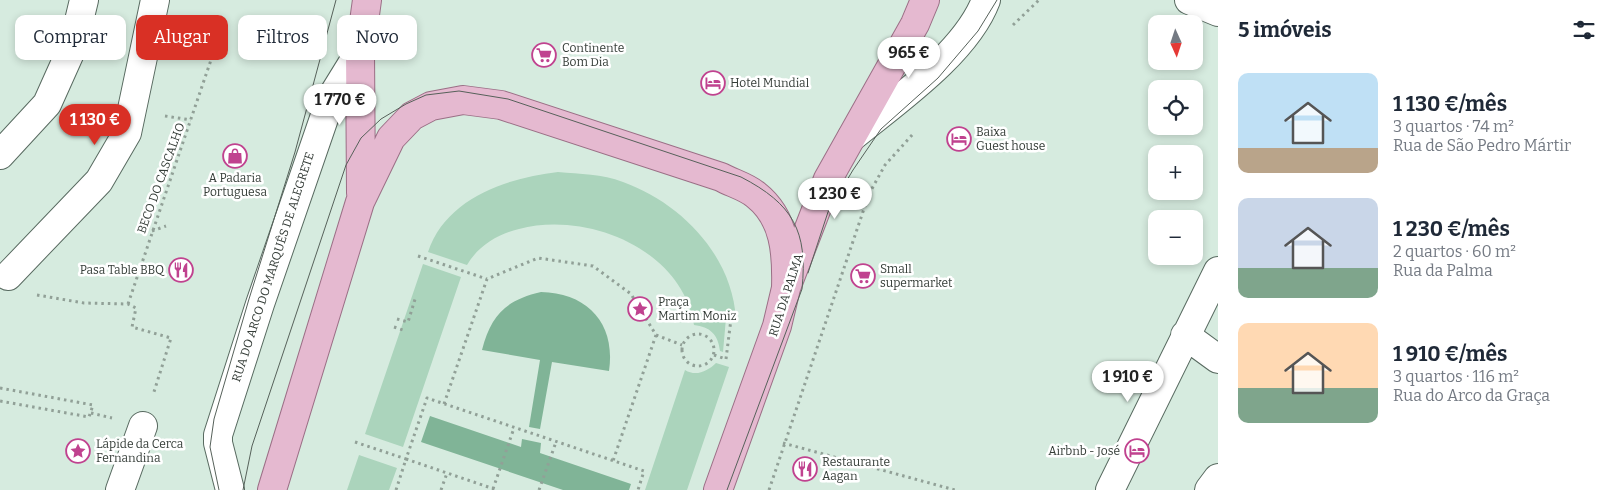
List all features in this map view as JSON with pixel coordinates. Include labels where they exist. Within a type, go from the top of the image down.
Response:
[{"type":"main road","name":"RUA DO ARCO DO MARQUÊS DE ALEGRETE","points":[[365,15],[367,0]]},
{"type":"main road","name":"RUA DA PALMA","points":[[718,490],[776,326],[786,288],[828,179],[915,24],[925,0]]},
{"type":"main road","name":"RUA DO ARCO DO MARQUÊS DE ALEGRETE","points":[[360,60],[360,202]]},
{"type":"main road","points":[[272,490],[360,202],[391,138],[412,116],[431,106],[463,100],[501,105],[721,177],[756,194],[772,211],[781,231],[787,253],[786,288]]},
{"type":"street","points":[[0,155],[47,104],[73,46],[84,0]]},
{"type":"street","points":[[8,276],[100,181],[127,133],[155,0]]},
{"type":"street","points":[[851,138],[941,63],[977,19],[986,0]]},
{"type":"street","points":[[1189,0],[1218,12]]},
{"type":"street","name":"RUA DO ARCO DO MARQUÊS DE ALEGRETE","points":[[230,490],[218,444],[218,435],[260,304],[331,98],[354,60]]},
{"type":"street","points":[[1110,490],[1218,271]]},
{"type":"street","points":[[1185,335],[1218,359]]},
{"type":"street","points":[[120,490],[143,426]]},
{"type":"street","points":[[1209,490],[1218,478]]},
{"type":"path","points":[[1010,28],[1039,0]]},
{"type":"path","name":"BECO DO CASCALHO","points":[[128,304],[151,231],[211,60]]},
{"type":"path","points":[[769,490],[783,443],[869,194],[885,165],[918,129]]},
{"type":"path","points":[[151,231],[166,226]]},
{"type":"path","points":[[418,256],[487,279],[538,258],[593,266],[631,294],[656,335],[682,345]]},
{"type":"path","points":[[8,276],[36,295],[84,303],[128,304],[136,308],[132,328],[172,338],[143,426]]},
{"type":"path","points":[[444,404],[487,279]]},
{"type":"path","points":[[397,319],[408,322],[416,296]]},
{"type":"path","points":[[726,359],[731,319]]},
{"type":"path","points":[[394,327],[406,331]]},
{"type":"path","points":[[695,333],[703,334],[710,339],[714,347],[714,355],[709,362],[701,366],[692,365],[685,361],[682,345],[687,338],[695,333]]},
{"type":"path","points":[[613,461],[656,335]]},
{"type":"path","points":[[714,355],[732,361]]},
{"type":"path","points":[[0,388],[93,405],[90,417],[0,401]]},
{"type":"path","points":[[396,490],[427,398],[513,430],[644,471],[638,490]]},
{"type":"path","points":[[355,442],[495,489],[496,480],[513,430]]},
{"type":"path","points":[[783,443],[955,490]]},
{"type":"path","points":[[540,490],[555,444]]},
{"type":"path","points":[[441,490],[447,473]]},
{"type":"shaded area","points":[[558,172],[607,177],[644,191],[665,203],[700,234],[714,253],[725,274],[732,296],[736,319],[726,318],[723,352],[720,351],[717,340],[712,332],[694,325],[686,298],[671,275],[651,256],[628,242],[601,231],[573,226],[546,225],[519,229],[489,242],[477,252],[467,265],[428,252],[437,233],[449,218],[481,194],[519,179]]},
{"type":"shaded area","points":[[423,264],[461,277],[403,447],[365,434]]},
{"type":"shaded area","points":[[541,292],[572,298],[585,305],[595,314],[603,326],[608,339],[610,354],[609,371],[552,362],[540,429],[529,427],[540,360],[482,350],[490,327],[502,311],[518,300]]},
{"type":"shaded area","points":[[716,363],[729,367],[687,490],[645,490],[685,370],[698,373]]},
{"type":"shaded area","points":[[430,416],[521,447],[522,439],[541,443],[540,453],[631,484],[629,490],[563,490],[421,442]]},
{"type":"shaded area","points":[[359,455],[397,468],[389,490],[347,490]]},
{"type":"tram line","points":[[219,490],[210,447],[214,419],[295,152],[336,0]]},
{"type":"tram line","points":[[808,273],[828,212],[853,170],[881,129],[938,78],[978,31],[997,0]]},
{"type":"tram line","points":[[243,490],[252,446],[346,165],[361,138],[381,119],[426,95],[459,91],[508,99],[741,177],[759,187],[785,209],[799,235],[802,251],[802,289],[727,490]]},
{"type":"place","name":"Continente Bom Dia","points":[[544,55]]},
{"type":"place","name":"Hotel Mundial","points":[[713,83]]},
{"type":"place","name":"Baixa Guest house","points":[[959,139]]},
{"type":"place","name":"A Padaria Portuguesa","points":[[235,156]]},
{"type":"place","name":"Pasa Table BBQ","points":[[181,270]]},
{"type":"place","name":"Small supermarket","points":[[863,276]]},
{"type":"place","name":"Praça Martim Moniz","points":[[640,309]]},
{"type":"place","name":"Lápide da Cerca Fernandina","points":[[78,451]]},
{"type":"place","name":"Airbnb - José","points":[[1137,451]]},
{"type":"place","name":"Restaurante Aagan","points":[[805,469]]}]
